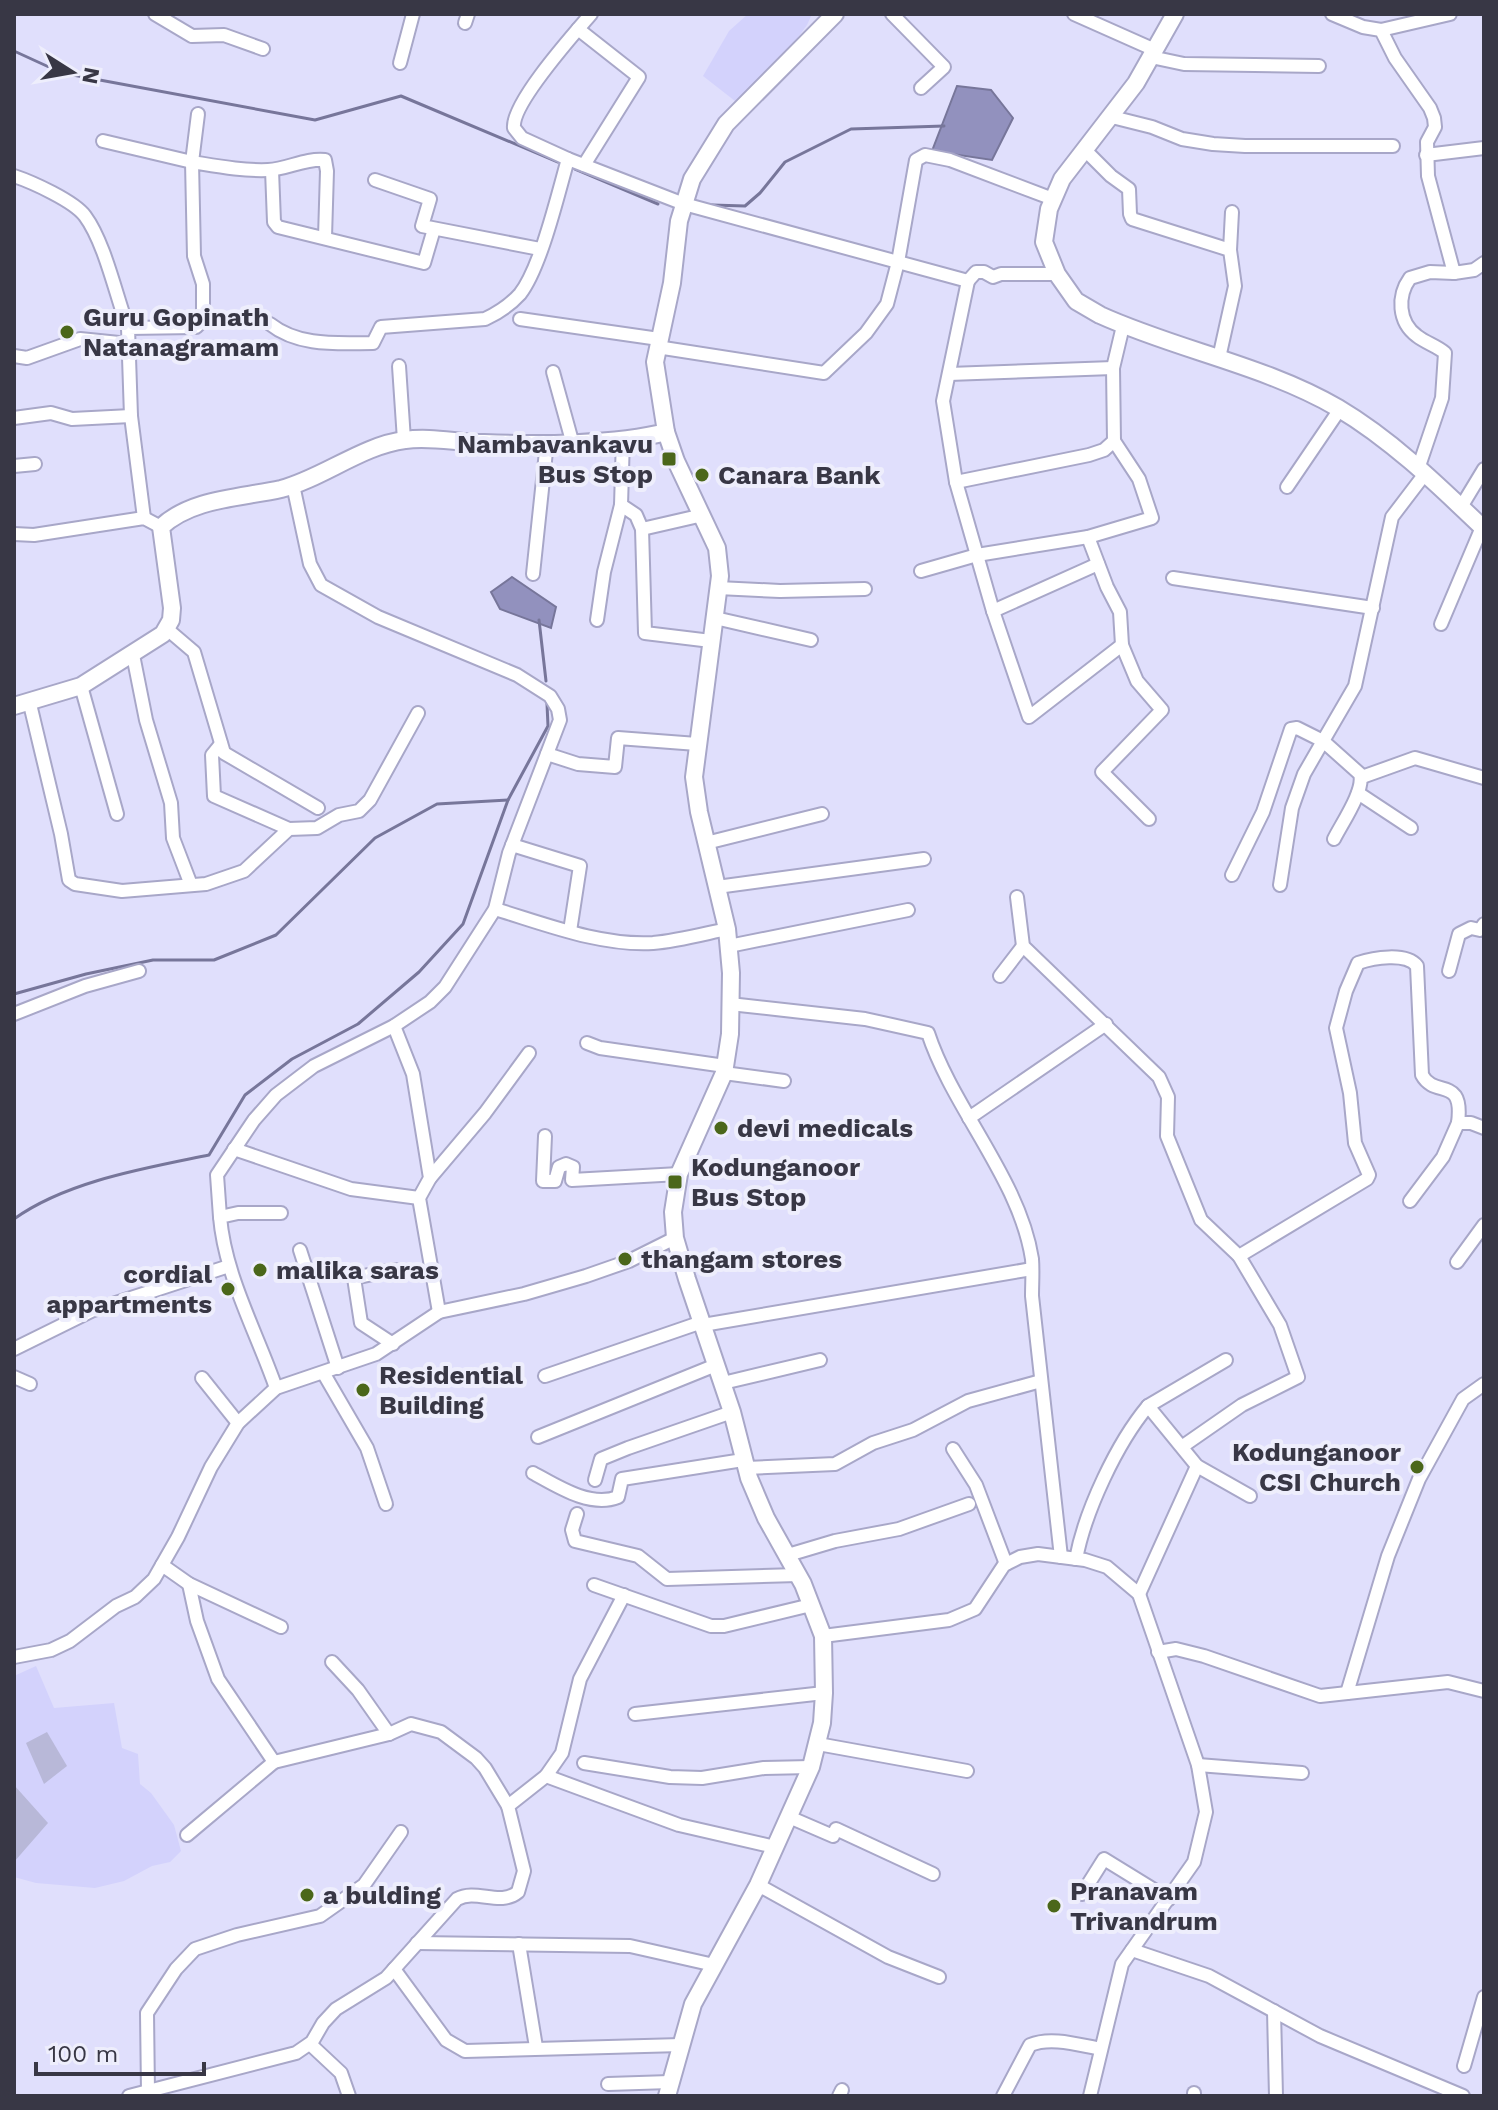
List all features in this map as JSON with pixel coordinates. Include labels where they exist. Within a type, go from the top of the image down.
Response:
[{"type":"street","points":[[155,14],[192,36],[224,35],[263,49]]},
{"type":"street","points":[[400,63],[413,14]]},
{"type":"street","points":[[591,14],[552,60],[515,114],[513,122],[516,133],[522,138],[684,204],[968,281]]},
{"type":"street","points":[[608,2084],[669,2089],[693,2004],[758,1885],[811,1767],[818,1744],[824,1693],[823,1636],[798,1575],[766,1518],[745,1464],[732,1412],[675,1238],[673,1212],[679,1174],[725,1069],[730,1004],[728,937],[694,777],[720,576],[717,548],[676,461],[666,432],[656,379],[658,343],[672,283],[684,204],[692,179],[726,124],[835,14]]},
{"type":"street","points":[[892,14],[944,67],[921,88]]},
{"type":"street","points":[[1074,14],[1153,54],[1184,64],[1319,66]]},
{"type":"street","points":[[1175,14],[1112,117],[1062,179],[1049,209],[1044,242],[1057,274],[1076,301],[1123,326],[1288,384],[1340,409],[1461,507],[1483,528],[1441,624]]},
{"type":"street","points":[[1332,14],[1363,27],[1381,30],[1450,14]]},
{"type":"street","points":[[578,29],[639,77],[584,165]]},
{"type":"street","points":[[1381,30],[1395,58],[1434,118],[1435,127],[1427,142],[1428,176],[1454,273]]},
{"type":"street","points":[[128,328],[196,327],[203,320],[203,284],[194,256],[192,162],[198,114]]},
{"type":"street","points":[[1112,117],[1152,127],[1182,139],[1213,144],[1393,146]]},
{"type":"street","points":[[103,141],[192,162],[241,169],[272,170],[312,159],[327,162],[325,237]]},
{"type":"street","points":[[1426,155],[1484,148]]},
{"type":"street","points":[[1085,150],[1129,189],[1132,219],[1230,250]]},
{"type":"street","points":[[520,319],[824,373],[866,333],[887,304],[919,157],[930,154],[950,160],[1053,199]]},
{"type":"street","points":[[270,324],[282,334],[314,342],[373,343],[381,327],[485,319],[499,312],[522,291],[540,249],[568,159]]},
{"type":"street","points":[[272,170],[275,225],[424,263],[434,229]]},
{"type":"street","points":[[14,176],[75,206],[85,216],[107,266],[128,328],[131,416],[144,518]]},
{"type":"street","points":[[375,180],[430,199],[422,226],[540,249]]},
{"type":"street","points":[[1219,358],[1235,286],[1230,250],[1232,212]]},
{"type":"street","points":[[1280,885],[1292,808],[1304,774],[1355,686],[1392,517],[1421,472],[1442,398],[1445,353],[1416,336],[1405,325],[1402,296],[1410,278],[1430,272],[1474,270],[1484,263]]},
{"type":"street","points":[[1057,274],[1001,274],[993,277],[976,272],[968,281],[943,401],[956,482],[993,611],[1029,717],[1122,645]]},
{"type":"street","points":[[921,571],[977,555],[1088,537],[1152,518],[1139,479],[1114,441],[1113,368],[1123,326]]},
{"type":"street","points":[[14,356],[27,358],[80,339],[129,344]]},
{"type":"street","points":[[399,366],[404,440]]},
{"type":"street","points":[[949,374],[1113,368]]},
{"type":"street","points":[[553,372],[572,441]]},
{"type":"street","points":[[1287,487],[1340,409]]},
{"type":"street","points":[[14,418],[51,413],[72,419],[131,416]]},
{"type":"street","points":[[161,527],[184,510],[293,485],[357,456],[404,440],[547,442],[666,432]]},
{"type":"street","points":[[597,620],[604,572],[621,505],[623,438]]},
{"type":"street","points":[[956,482],[1089,455],[1104,450],[1114,441]]},
{"type":"street","points":[[533,574],[547,442]]},
{"type":"street","points":[[14,466],[35,464]]},
{"type":"street","points":[[1461,507],[1484,469]]},
{"type":"street","points":[[276,1388],[222,1241],[217,1175],[254,1120],[286,1086],[314,1066],[394,1026],[439,994],[495,909],[512,845],[560,720],[558,709],[546,692],[517,675],[378,617],[321,585],[310,564],[293,485]]},
{"type":"street","points":[[621,505],[636,515],[642,529],[645,633],[711,641]]},
{"type":"street","points":[[642,529],[703,515]]},
{"type":"street","points":[[14,534],[34,535],[144,518],[161,527]]},
{"type":"street","points":[[161,527],[172,608],[167,629],[133,655],[81,686],[22,703],[70,882],[122,891],[191,885],[226,878],[244,871],[289,829]]},
{"type":"street","points":[[1088,537],[1120,612],[1122,645],[1137,681],[1162,710],[1102,772],[1149,819]]},
{"type":"street","points":[[993,611],[1098,564]]},
{"type":"street","points":[[1173,578],[1373,608]]},
{"type":"street","points":[[718,588],[780,591],[865,589]]},
{"type":"street","points":[[715,618],[811,640]]},
{"type":"street","points":[[167,629],[194,652],[224,753],[318,808]]},
{"type":"street","points":[[133,655],[146,720],[171,803],[173,838],[191,885]]},
{"type":"street","points":[[81,686],[117,814]]},
{"type":"street","points":[[221,744],[212,755],[214,796],[289,829],[317,828],[339,815],[359,811],[365,806],[418,713]]},
{"type":"street","points":[[1232,875],[1263,812],[1292,728],[1323,741],[1362,777]]},
{"type":"street","points":[[547,754],[578,764],[615,767],[618,738],[697,744]]},
{"type":"street","points":[[1362,777],[1415,758],[1484,778]]},
{"type":"street","points":[[1334,839],[1358,793],[1362,777]]},
{"type":"street","points":[[1358,793],[1411,828]]},
{"type":"street","points":[[706,843],[822,814]]},
{"type":"street","points":[[512,845],[580,866],[570,931]]},
{"type":"street","points":[[717,887],[924,859]]},
{"type":"street","points":[[1017,897],[1023,946],[1159,1077],[1168,1097],[1167,1136],[1201,1220],[1239,1256],[1280,1325],[1298,1377],[1242,1405],[1183,1446]]},
{"type":"street","points":[[495,909],[570,931],[619,941],[653,943],[728,937],[908,910]]},
{"type":"street","points":[[1449,971],[1459,934],[1471,928],[1480,930],[1484,924]]},
{"type":"street","points":[[1000,976],[1023,946]]},
{"type":"street","points":[[1239,1256],[1305,1218],[1369,1175],[1355,1143],[1350,1093],[1336,1028],[1358,963],[1403,958],[1417,966],[1422,1075],[1429,1084],[1450,1089],[1460,1108],[1458,1123],[1443,1157],[1410,1201]]},
{"type":"street","points":[[14,1014],[85,986],[139,971]]},
{"type":"street","points":[[730,1004],[865,1019],[928,1033],[938,1062],[1012,1200],[1031,1257],[1032,1296],[1061,1557]]},
{"type":"street","points":[[969,1118],[1106,1024]]},
{"type":"street","points":[[394,1026],[413,1074],[430,1178]]},
{"type":"street","points":[[587,1043],[600,1048],[784,1081]]},
{"type":"street","points":[[439,1312],[419,1198],[430,1178],[485,1113],[529,1053]]},
{"type":"street","points":[[1458,1123],[1471,1123],[1484,1128]]},
{"type":"street","points":[[545,1136],[543,1181],[555,1181],[559,1167],[566,1164],[573,1167],[572,1180],[679,1174]]},
{"type":"street","points":[[234,1149],[351,1189],[419,1198]]},
{"type":"street","points":[[220,1217],[238,1213],[281,1213]]},
{"type":"street","points":[[1457,1262],[1484,1225]]},
{"type":"street","points":[[14,1657],[51,1650],[70,1641],[116,1606],[135,1597],[154,1579],[211,1467],[238,1423],[276,1388],[358,1362],[393,1344],[439,1312],[524,1294],[586,1276],[629,1261],[675,1238]]},
{"type":"street","points":[[300,1250],[338,1368]]},
{"type":"street","points":[[14,1349],[91,1311],[229,1266]]},
{"type":"street","points":[[545,1376],[702,1324],[1032,1269]]},
{"type":"street","points":[[393,1344],[361,1323],[354,1278],[392,1270],[430,1272]]},
{"type":"street","points":[[723,1383],[820,1360]]},
{"type":"street","points":[[1076,1559],[1084,1523],[1131,1426],[1148,1406],[1226,1360]]},
{"type":"street","points":[[538,1437],[716,1365]]},
{"type":"street","points":[[324,1374],[367,1448],[386,1504]]},
{"type":"street","points":[[14,1377],[30,1384]]},
{"type":"street","points":[[202,1378],[238,1423]]},
{"type":"street","points":[[533,1473],[594,1500],[618,1497],[622,1479],[745,1464],[835,1464],[873,1443],[913,1430],[968,1401],[1041,1381]]},
{"type":"street","points":[[1347,1693],[1388,1556],[1419,1479],[1463,1399],[1484,1384]]},
{"type":"street","points":[[1148,1406],[1197,1466],[1250,1496]]},
{"type":"street","points":[[595,1480],[601,1459],[732,1412]]},
{"type":"street","points":[[953,1449],[976,1485],[1006,1564]]},
{"type":"street","points":[[1139,1594],[1197,1466]]},
{"type":"street","points":[[788,1555],[835,1541],[899,1529],[969,1504]]},
{"type":"street","points":[[577,1514],[572,1530],[575,1541],[638,1556],[667,1579],[798,1575]]},
{"type":"street","points":[[823,1636],[949,1620],[975,1609],[1006,1564],[1020,1557],[1038,1554],[1107,1567],[1139,1594],[1198,1765],[1206,1802],[1203,1835],[1194,1862],[1120,1969],[1090,2096]]},
{"type":"street","points":[[162,1565],[189,1584],[281,1627]]},
{"type":"street","points":[[189,1584],[197,1621],[218,1679],[274,1762]]},
{"type":"street","points":[[594,1585],[711,1626],[724,1626],[811,1605]]},
{"type":"street","points":[[508,1806],[546,1776],[562,1753],[580,1679],[624,1595]]},
{"type":"street","points":[[1158,1652],[1176,1649],[1204,1656],[1320,1696],[1448,1682],[1484,1691]]},
{"type":"street","points":[[332,1662],[358,1690],[389,1734]]},
{"type":"street","points":[[635,1714],[824,1693]]},
{"type":"street","points":[[129,2096],[289,2056],[310,2044],[328,2015],[386,1978],[463,1896],[513,1897],[518,1892],[524,1871],[508,1806],[476,1758],[441,1732],[411,1724],[389,1734],[274,1762],[187,1835]]},
{"type":"street","points":[[818,1744],[967,1771]]},
{"type":"street","points":[[584,1763],[670,1777],[702,1778],[764,1768],[811,1767]]},
{"type":"street","points":[[1198,1765],[1302,1773]]},
{"type":"street","points":[[546,1776],[679,1825],[775,1847]]},
{"type":"street","points":[[789,1817],[833,1836],[836,1829],[933,1874]]},
{"type":"street","points":[[148,2092],[147,2013],[169,1978],[195,1949],[237,1935],[320,1916],[364,1885],[401,1832]]},
{"type":"street","points":[[1082,1894],[1104,1859],[1169,1899]]},
{"type":"street","points":[[758,1885],[888,1957],[939,1977]]},
{"type":"street","points":[[417,1943],[642,1946],[714,1965]]},
{"type":"street","points":[[519,1944],[536,2047]]},
{"type":"street","points":[[1132,1950],[1209,1976],[1320,2036],[1463,2096]]},
{"type":"street","points":[[394,1969],[446,2040],[465,2051],[681,2045]]},
{"type":"street","points":[[1464,2066],[1484,1997]]},
{"type":"street","points":[[1274,2011],[1276,2096]]},
{"type":"street","points":[[1003,2096],[1034,2042],[1053,2041],[1101,2049]]},
{"type":"street","points":[[310,2044],[341,2073],[349,2096]]},
{"type":"shaded area","points":[[748,14],[812,14],[783,58],[735,101],[703,76],[729,31]]},
{"type":"shaded area","points":[[957,86],[991,90],[1013,118],[992,160],[932,151]]},
{"type":"shaded area","points":[[512,577],[556,607],[551,628],[500,609],[491,592]]},
{"type":"shaded area","points":[[36,1666],[54,1708],[114,1703],[122,1748],[138,1754],[140,1784],[151,1793],[174,1825],[181,1851],[170,1862],[152,1866],[124,1881],[95,1888],[36,1883],[14,1877],[14,1676]]},
{"type":"shaded area","points":[[47,1732],[67,1766],[44,1784],[26,1743]]},
{"type":"shaded area","points":[[14,1785],[48,1823],[14,1862]]},
{"type":"waterway","points":[[14,51],[62,73],[315,120],[401,96],[558,162]]},
{"type":"waterway","points":[[712,205],[745,206],[785,162],[851,129],[944,126]]},
{"type":"waterway","points":[[575,169],[658,204]]},
{"type":"waterway","points":[[539,620],[546,681]]},
{"type":"waterway","points":[[14,1219],[82,1185],[209,1155],[245,1095],[292,1059],[358,1024],[419,972],[463,924],[508,800],[548,726],[547,704]]},
{"type":"waterway","points":[[14,994],[153,960],[214,960],[276,935],[375,838],[437,804],[508,800]]},
{"type":"place","name":"Guru Gopinath Natanagramam","points":[[67,332]]},
{"type":"place","name":"Nambavankavu Bus Stop","points":[[669,459]]},
{"type":"place","name":"Canara Bank","points":[[702,475]]},
{"type":"place","name":"devi medicals","points":[[721,1128]]},
{"type":"place","name":"Kodunganoor Bus Stop","points":[[675,1182]]},
{"type":"place","name":"thangam stores","points":[[625,1259]]},
{"type":"place","name":"malika saras","points":[[260,1270]]},
{"type":"place","name":"cordial appartments","points":[[228,1289]]},
{"type":"place","name":"Residential Building","points":[[363,1390]]},
{"type":"place","name":"Kodunganoor CSI Church","points":[[1417,1467]]},
{"type":"place","name":"a bulding","points":[[307,1895]]},
{"type":"place","name":"Pranavam Trivandrum","points":[[1054,1906]]}]
